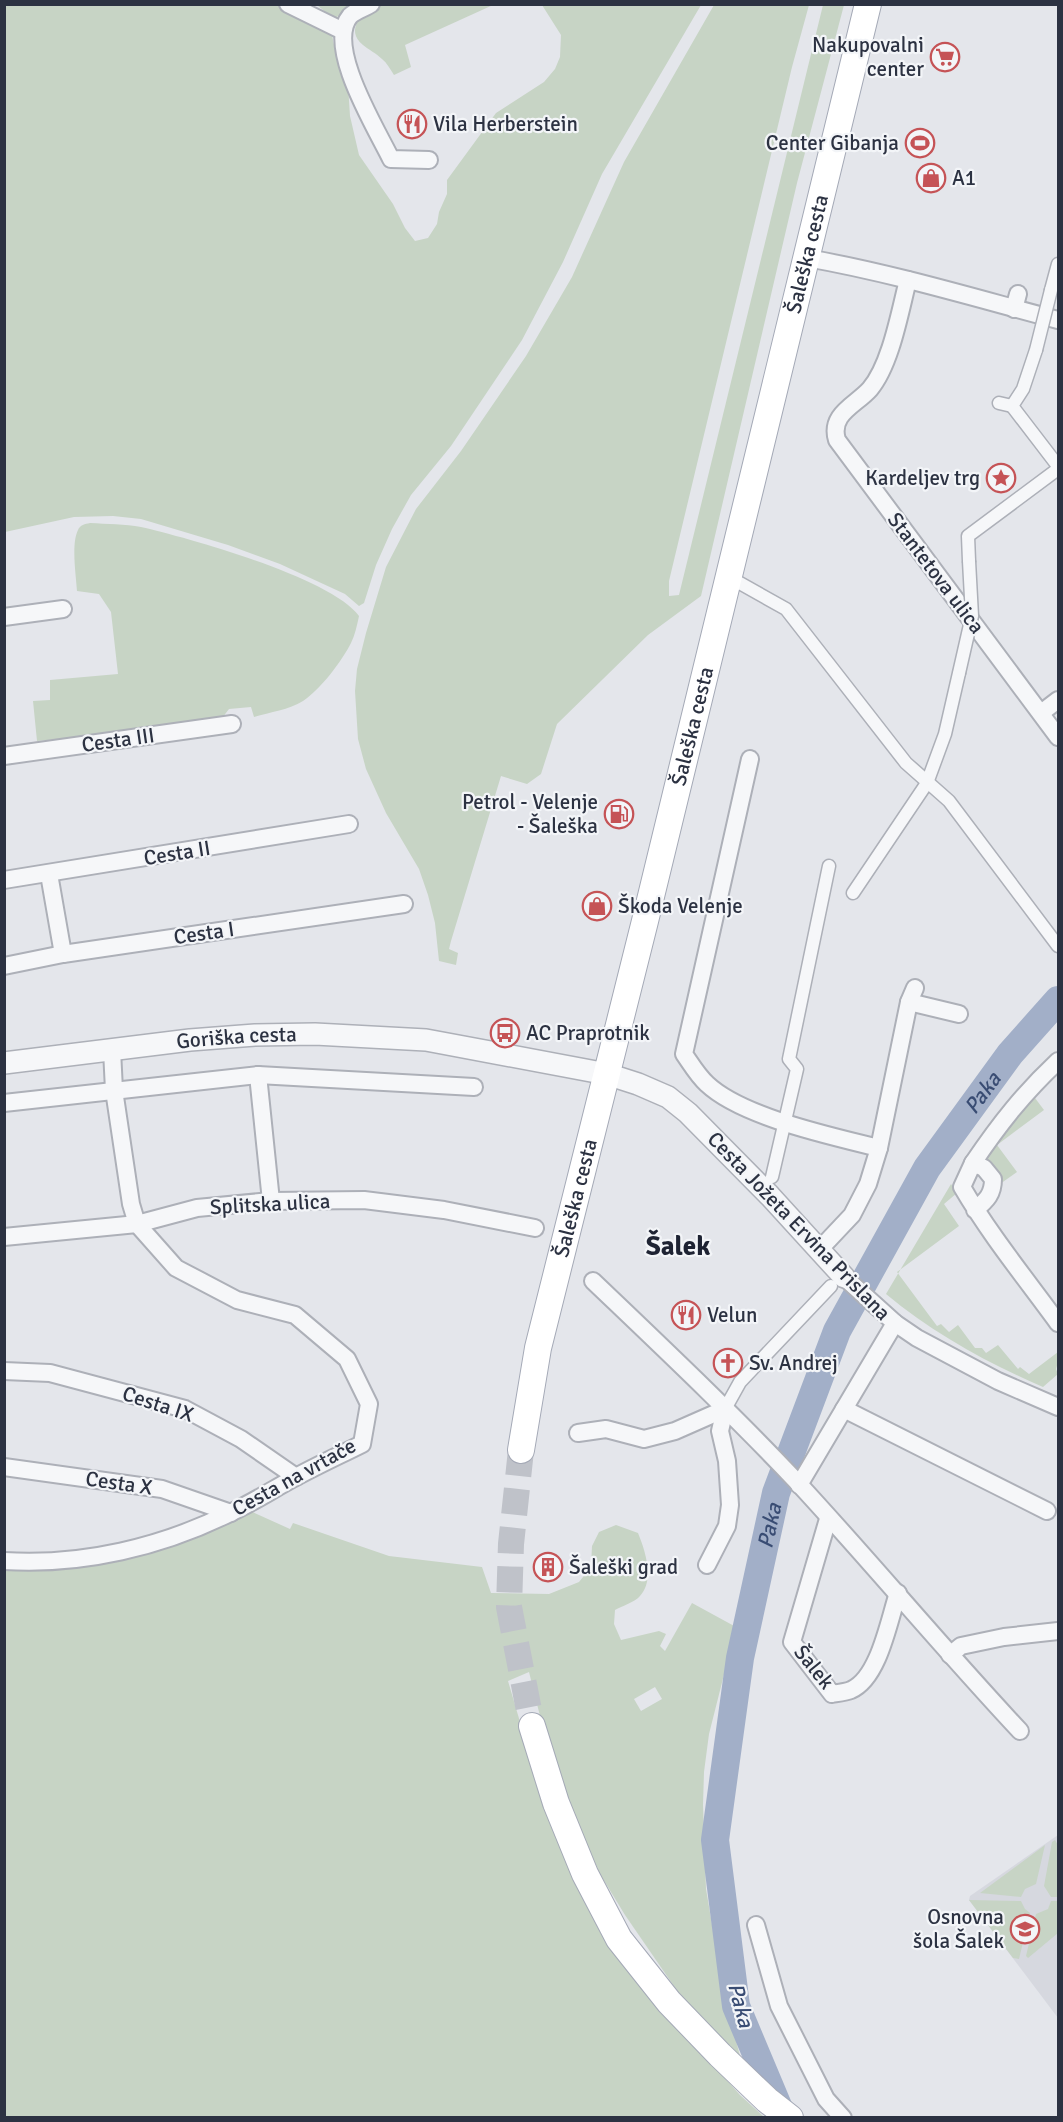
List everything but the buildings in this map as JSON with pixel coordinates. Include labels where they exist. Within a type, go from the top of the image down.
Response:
[{"type":"main road","name":"Šaleška cesta","points":[[521,1450],[538,1348],[868,4]]},
{"type":"main road","points":[[532,1726],[556,1803],[585,1874],[619,1939],[669,2002],[720,2055],[767,2100],[790,2118]]},
{"type":"street","points":[[288,4],[343,31]]},
{"type":"street","points":[[371,4],[351,16],[343,31],[348,70],[391,159],[429,160]]},
{"type":"street","points":[[807,258],[908,280],[978,291],[1016,301],[1059,320]]},
{"type":"street","points":[[1012,406],[1023,389],[1036,350],[1059,264]]},
{"type":"street","name":"Stantetova ulica","points":[[908,280],[884,365],[869,390],[840,416],[835,433],[843,450],[1059,736]]},
{"type":"street","points":[[853,892],[927,783],[945,734],[972,616],[968,536],[1059,467],[1012,406],[999,403]]},
{"type":"street","points":[[729,577],[786,609],[906,763],[949,801],[1059,946]]},
{"type":"street","points":[[4,616],[63,609]]},
{"type":"street","points":[[1041,713],[1059,700]]},
{"type":"street","name":"Cesta III","points":[[4,756],[232,724]]},
{"type":"street","points":[[750,759],[684,1054],[706,1084],[738,1106],[785,1122],[879,1148]]},
{"type":"street","name":"Cesta II","points":[[4,880],[349,824]]},
{"type":"street","points":[[772,1177],[797,1069],[789,1059],[829,866]]},
{"type":"street","points":[[49,874],[63,954]]},
{"type":"street","name":"Cesta I","points":[[4,966],[63,954],[404,904]]},
{"type":"street","points":[[819,1250],[852,1215],[868,1184],[879,1148],[912,995],[959,1014]]},
{"type":"street","name":"Goriška cesta","points":[[4,1063],[201,1039],[315,1034],[426,1040],[607,1074]]},
{"type":"street","name":"Cesta na vrtače","points":[[4,1561],[31,1563],[131,1550],[166,1539],[231,1513],[362,1443],[369,1404],[347,1359],[295,1315],[237,1300],[176,1268],[137,1224],[131,1204],[114,1090],[112,1050]]},
{"type":"street","points":[[1059,1061],[1026,1091],[999,1125],[979,1165],[962,1187],[975,1210],[1059,1323]]},
{"type":"street","name":"Cesta Jožeta Ervina Prislana","points":[[607,1074],[638,1084],[668,1098],[688,1113],[770,1196],[819,1250],[838,1282],[873,1303],[895,1323],[917,1338],[998,1382],[1059,1407]]},
{"type":"street","points":[[258,1075],[271,1201]]},
{"type":"street","points":[[4,1103],[258,1075],[474,1087]]},
{"type":"street","points":[[975,1210],[993,1191],[993,1179],[979,1165]]},
{"type":"street","name":"Splitska ulica","points":[[4,1237],[137,1224],[197,1208],[271,1201],[364,1200],[444,1210],[535,1228]]},
{"type":"street","points":[[593,1281],[725,1409],[795,1481],[898,1593],[950,1656],[1020,1731]]},
{"type":"street","points":[[707,1565],[727,1527],[730,1505],[727,1461],[720,1431],[725,1409],[740,1382],[838,1282]]},
{"type":"street","points":[[795,1481],[844,1409],[895,1323]]},
{"type":"street","name":"Cesta IX","points":[[4,1371],[50,1373],[185,1409],[241,1439],[296,1477]]},
{"type":"street","points":[[578,1433],[606,1429],[644,1439],[675,1431],[725,1409]]},
{"type":"street","points":[[844,1409],[1047,1511]]},
{"type":"street","name":"Cesta X","points":[[4,1467],[162,1489],[231,1513]]},
{"type":"street","name":"Šalek","points":[[828,1519],[792,1642],[832,1694],[852,1690],[869,1674],[879,1653],[898,1593]]},
{"type":"street","points":[[950,1656],[961,1646],[1039,1632],[1059,1631]]},
{"type":"street","points":[[756,1925],[779,2006],[826,2099],[843,2118]]},
{"type":"shaded area","name":"Osnovna šola Šalek","points":[[1058,1835],[1058,2018],[969,1900],[970,1896]]},
{"type":"green space","points":[[281,4],[309,16],[332,35],[336,54],[348,85],[350,116],[359,155],[415,241],[428,238],[437,224],[439,212],[447,194],[447,180],[496,113],[544,82],[555,69],[560,57],[561,35],[542,5],[701,5],[602,174],[563,262],[522,340],[451,446],[411,495],[376,565],[364,603],[359,606],[345,594],[280,564],[228,545],[141,519],[113,516],[74,517],[5,532],[4,5]]},
{"type":"green space","points":[[317,5],[354,5],[334,19]]},
{"type":"green space","points":[[378,5],[493,5],[405,45],[411,67],[394,75],[384,61],[363,45],[355,33],[355,27],[362,17]]},
{"type":"green space","points":[[714,5],[809,5],[792,67],[669,581],[669,596],[679,595],[823,5],[844,5],[797,183],[701,596],[648,635],[557,724],[541,774],[527,784],[501,776],[449,949],[458,953],[456,965],[439,961],[435,923],[419,869],[386,813],[366,769],[358,739],[355,691],[357,669],[366,633],[386,567],[416,509],[461,451],[526,356],[572,277],[624,162]]},
{"type":"green space","points":[[90,523],[135,526],[163,532],[258,561],[291,574],[344,602],[359,616],[352,640],[323,683],[303,701],[286,709],[254,717],[251,707],[229,709],[219,722],[37,741],[33,701],[50,700],[50,680],[118,674],[111,612],[99,594],[77,591],[74,560],[76,536],[80,527]]},
{"type":"green space","points":[[1032,1094],[1044,1110],[997,1145],[1017,1172],[1000,1184],[985,1160]]},
{"type":"green space","points":[[951,1184],[957,1193],[944,1204],[959,1226],[901,1269]]},
{"type":"green space","points":[[898,1274],[937,1326],[941,1324],[949,1332],[958,1325],[975,1348],[982,1348],[986,1353],[998,1345],[1018,1369],[1020,1367],[1029,1374],[1058,1352],[1056,1369],[1058,1374],[1043,1387],[1001,1368],[922,1322],[886,1294]]},
{"type":"green space","points":[[248,1510],[290,1529],[293,1523],[389,1556],[482,1567],[491,1593],[549,1594],[579,1582],[591,1567],[592,1546],[599,1532],[616,1525],[638,1533],[646,1556],[647,1582],[638,1598],[615,1610],[614,1624],[621,1640],[659,1631],[666,1634],[660,1646],[665,1651],[692,1603],[736,1627],[709,1734],[703,1805],[706,1889],[723,1990],[741,2060],[680,1995],[625,1915],[600,1874],[563,1790],[542,1724],[529,1672],[508,1681],[545,1807],[707,2058],[740,2095],[764,2117],[5,2118],[5,1565],[94,1559]],"holes":[[[655,1687],[662,1699],[641,1711],[634,1699]]]},
{"type":"green space","points":[[1055,1840],[1058,1845],[1058,1897],[1051,1897],[1044,1886],[1052,1842]]},
{"type":"green space","points":[[1045,1845],[1036,1884],[1025,1889],[1021,1897],[980,1893]]},
{"type":"green space","points":[[969,1900],[1021,1901],[1030,1913],[1019,1959],[1013,1958]]},
{"type":"green space","points":[[1051,1901],[1058,1901],[1058,1933],[1028,1958],[1026,1956],[1036,1914],[1048,1909]]},
{"type":"waterway","name":"Paka","points":[[783,2118],[736,2006],[715,1840],[740,1658],[776,1493],[837,1331],[927,1168],[1010,1054],[1058,1000]]},
{"type":"tunnel","points":[[521,1450],[511,1544],[509,1607],[532,1726]]},
{"type":"place","name":"Nakupovalni center","points":[[945,57]]},
{"type":"place","name":"Vila Herberstein","points":[[412,124]]},
{"type":"place","name":"Center Gibanja","points":[[920,143]]},
{"type":"place","name":"A1","points":[[931,178]]},
{"type":"place","name":"Kardeljev trg","points":[[1001,478]]},
{"type":"place","name":"Petrol - Velenje - Šaleška","points":[[619,814]]},
{"type":"place","name":"Škoda Velenje","points":[[597,906]]},
{"type":"place","name":"AC Praprotnik","points":[[505,1033]]},
{"type":"place","name":"Velun","points":[[686,1315]]},
{"type":"place","name":"Sv. Andrej","points":[[728,1363]]},
{"type":"place","name":"Šaleški grad","points":[[548,1567]]},
{"type":"place","name":"Osnovna šola Šalek","points":[[1025,1929]]},
{"type":"district","name":"Šalek","points":[[678,1246]]}]
